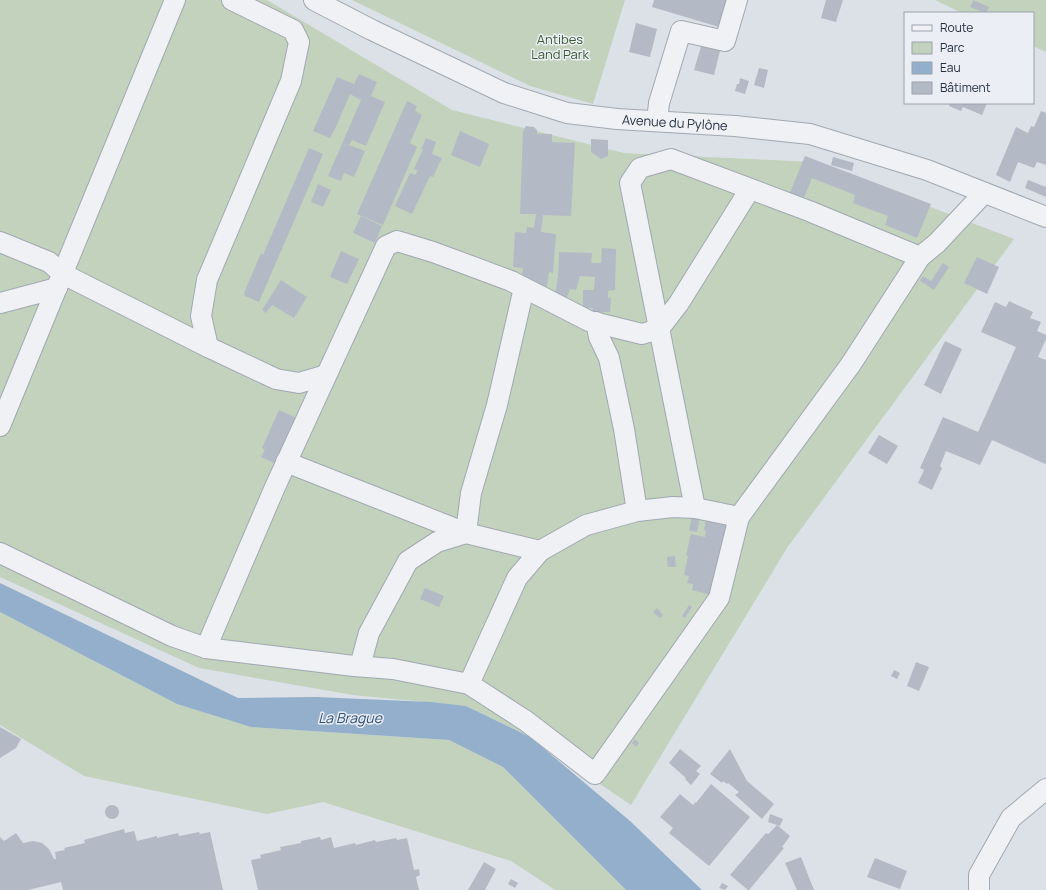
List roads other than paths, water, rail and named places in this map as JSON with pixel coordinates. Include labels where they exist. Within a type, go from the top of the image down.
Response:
[{"type":"street","points":[[0,426],[175,0]]},
{"type":"street","points":[[208,347],[201,316],[207,280],[291,81],[299,42],[293,30],[232,0]]},
{"type":"street","name":"Avenue du Pylône","points":[[314,0],[372,30],[504,93],[567,113],[617,119],[734,126],[810,134],[927,170],[1046,217]]},
{"type":"street","points":[[657,121],[659,103],[681,31],[725,41],[737,0]]},
{"type":"street","points":[[695,508],[630,183],[640,168],[671,159],[809,211],[920,257]]},
{"type":"street","points":[[206,648],[286,462],[386,246],[397,241],[433,252],[511,281],[589,321],[642,334],[659,329],[679,303],[750,189]]},
{"type":"street","points":[[0,553],[172,636],[206,648],[392,669],[469,684],[526,721],[595,774],[720,598],[739,516],[851,364],[920,257],[937,243],[984,193]]},
{"type":"street","points":[[0,242],[49,262],[60,281],[276,379],[299,383],[326,375]]},
{"type":"street","points":[[0,303],[60,281]]},
{"type":"street","points":[[466,533],[471,493],[497,405],[524,288]]},
{"type":"street","points":[[596,322],[599,337],[609,358],[624,429],[637,511]]},
{"type":"street","points":[[286,462],[466,533],[540,551]]},
{"type":"street","points":[[469,684],[517,578],[540,551],[586,525],[637,511],[673,507],[695,508],[739,516]]},
{"type":"street","points":[[360,666],[369,633],[408,561],[437,542],[466,533]]},
{"type":"street","points":[[979,890],[979,875],[1011,818],[1046,789]]},
{"type":"water","name":"La Brague","points":[[0,583],[238,698],[316,697],[431,702],[466,706],[530,737],[630,821],[702,890],[626,890],[503,767],[449,740],[251,727],[177,704],[0,612]]},
{"type":"park label","name":"Antibes Land Park","points":[[560,46]]}]
